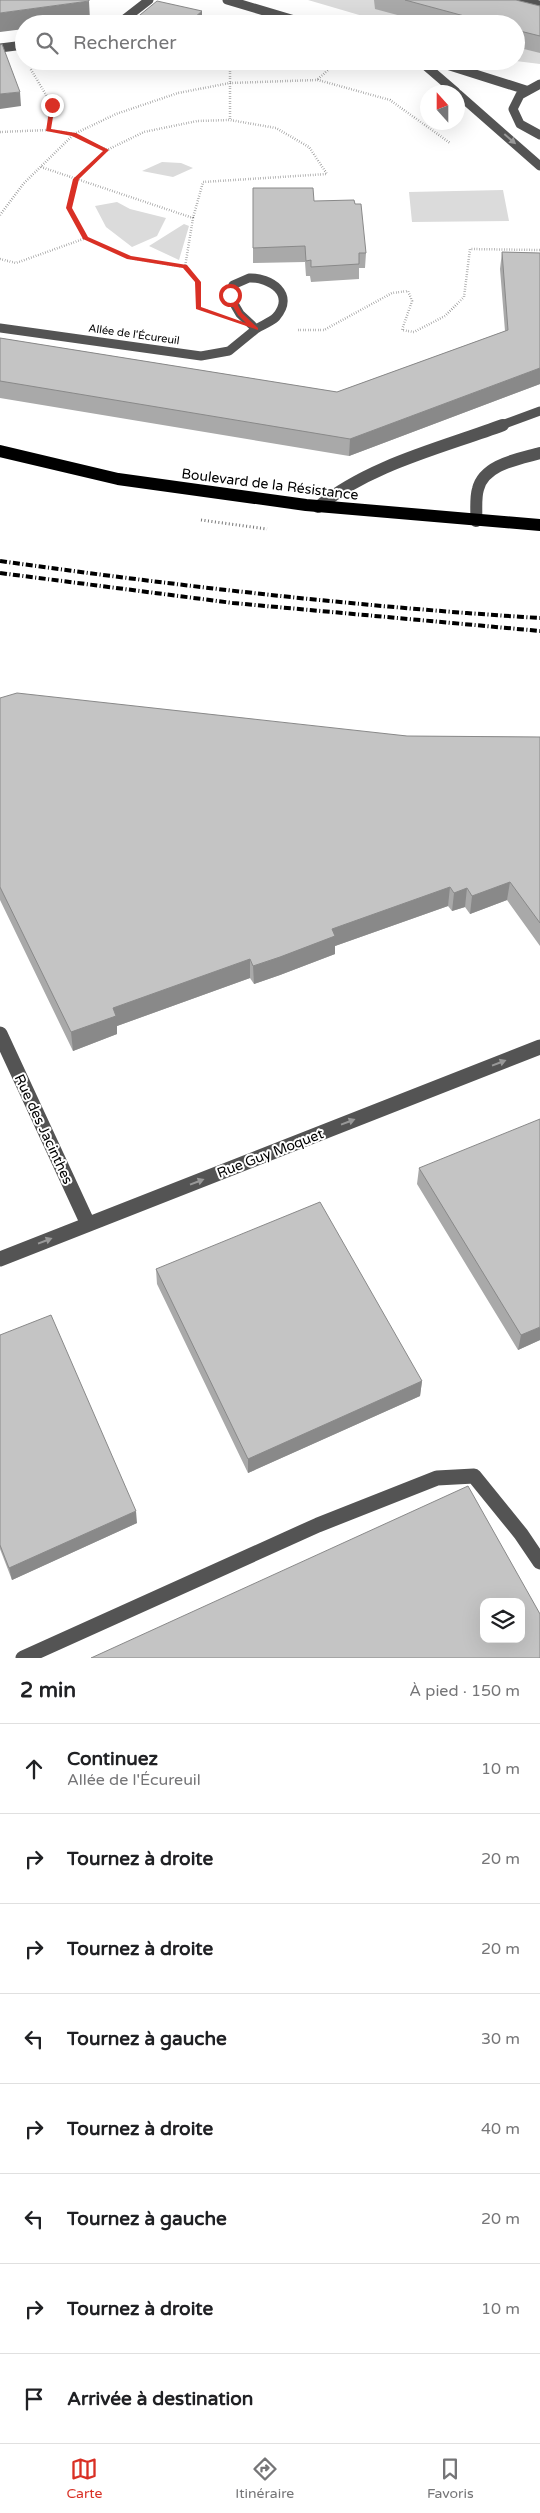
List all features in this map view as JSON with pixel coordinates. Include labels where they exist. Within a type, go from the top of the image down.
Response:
[{"type":"main road","name":"Boulevard de la Résistance","points":[[0,451],[118,478],[318,506],[540,525]]},
{"type":"street","points":[[132,15],[149,0]]},
{"type":"street","points":[[227,0],[278,15]]},
{"type":"street","points":[[515,0],[532,5],[540,5]]},
{"type":"street","points":[[0,48],[15,46]]},
{"type":"street","points":[[430,70],[448,85]]},
{"type":"street","points":[[463,70],[526,90]]},
{"type":"street","points":[[540,84],[517,96],[513,104],[513,112],[517,120],[526,128],[540,135]]},
{"type":"street","points":[[465,100],[540,166]]},
{"type":"street","name":"Allée de l'Écureuil","points":[[0,328],[201,356],[232,351],[256,329],[277,316],[283,300],[280,288],[269,278],[249,278],[233,285],[230,295],[240,314],[256,329]]},
{"type":"street","points":[[318,506],[340,489],[370,474],[540,411]]},
{"type":"street","points":[[476,521],[478,486],[482,479],[492,470],[540,453]]},
{"type":"street","name":"Rue des Jacinthes","points":[[0,1034],[88,1224]]},
{"type":"street","name":"Rue Guy Moquet","points":[[0,1259],[540,1047]]},
{"type":"street","points":[[23,1658],[318,1525],[437,1478],[474,1476],[521,1534],[540,1562]]},
{"type":"path","points":[[31,70],[52,105],[48,130]]},
{"type":"path","points":[[230,70],[230,120]]},
{"type":"path","points":[[318,80],[329,70]]},
{"type":"path","points":[[0,215],[24,183],[74,134],[116,114],[178,93],[230,83],[318,80],[390,100],[450,143]]},
{"type":"path","points":[[185,266],[193,218],[203,182],[327,174],[308,147],[276,128],[230,120],[197,121],[144,132],[106,150],[76,179],[69,208],[86,238],[130,258],[185,266],[198,282],[198,308],[256,329],[324,330],[392,293],[408,291],[412,301],[402,330],[414,332],[445,316],[464,297],[470,249],[540,250]]},
{"type":"path","points":[[0,132],[48,130],[74,134],[106,150]]},
{"type":"path","points":[[41,167],[193,218]]},
{"type":"path","points":[[0,259],[16,264],[86,238]]},
{"type":"shaded area","points":[[308,0],[497,0],[540,11],[540,64],[525,62],[525,15],[359,15]]},
{"type":"shaded area","points":[[162,162],[181,163],[193,168],[173,177],[142,171]]},
{"type":"shaded area","points":[[503,190],[509,221],[412,222],[409,192]]},
{"type":"shaded area","points":[[117,202],[130,209],[166,218],[157,236],[132,247],[106,227],[95,206]]},
{"type":"shaded area","points":[[184,224],[189,226],[179,260],[149,246]]},
{"type":"building","points":[[0,0],[89,0],[89,1],[0,13]]},
{"type":"building","points":[[405,0],[516,0],[540,6],[540,36],[525,32],[525,15],[461,15]]},
{"type":"building","points":[[157,1],[202,11],[197,15],[140,15]]},
{"type":"building","points":[[2,44],[20,92],[0,94],[0,45]]},
{"type":"building","points":[[253,188],[313,188],[314,201],[354,200],[355,204],[361,204],[366,253],[359,253],[359,264],[311,267],[311,260],[306,261],[305,246],[253,248]]},
{"type":"building","points":[[502,252],[540,253],[540,368],[350,439],[0,381],[0,338],[337,392],[508,330]]},
{"type":"building","points":[[17,693],[407,736],[540,737],[540,923],[510,882],[472,896],[467,888],[454,893],[450,887],[332,929],[335,936],[280,957],[253,966],[250,959],[113,1008],[116,1016],[71,1032],[0,887],[0,698]]},
{"type":"building","points":[[540,1119],[540,1327],[521,1335],[419,1168]]},
{"type":"building","points":[[320,1202],[422,1381],[248,1459],[156,1269]]},
{"type":"building","points":[[51,1315],[136,1511],[9,1568],[0,1545],[0,1335]]},
{"type":"building","points":[[468,1486],[540,1614],[540,1658],[91,1658]]},
{"type":"railway","points":[[0,561],[269,595],[404,608],[540,618]]},
{"type":"railway","points":[[0,573],[233,603],[540,631]]},
{"type":"route","points":[[52,105],[48,130],[74,134],[106,150],[76,179],[69,208],[86,238],[130,258],[185,266],[198,282],[198,308],[256,329],[240,314],[230,295]]}]
